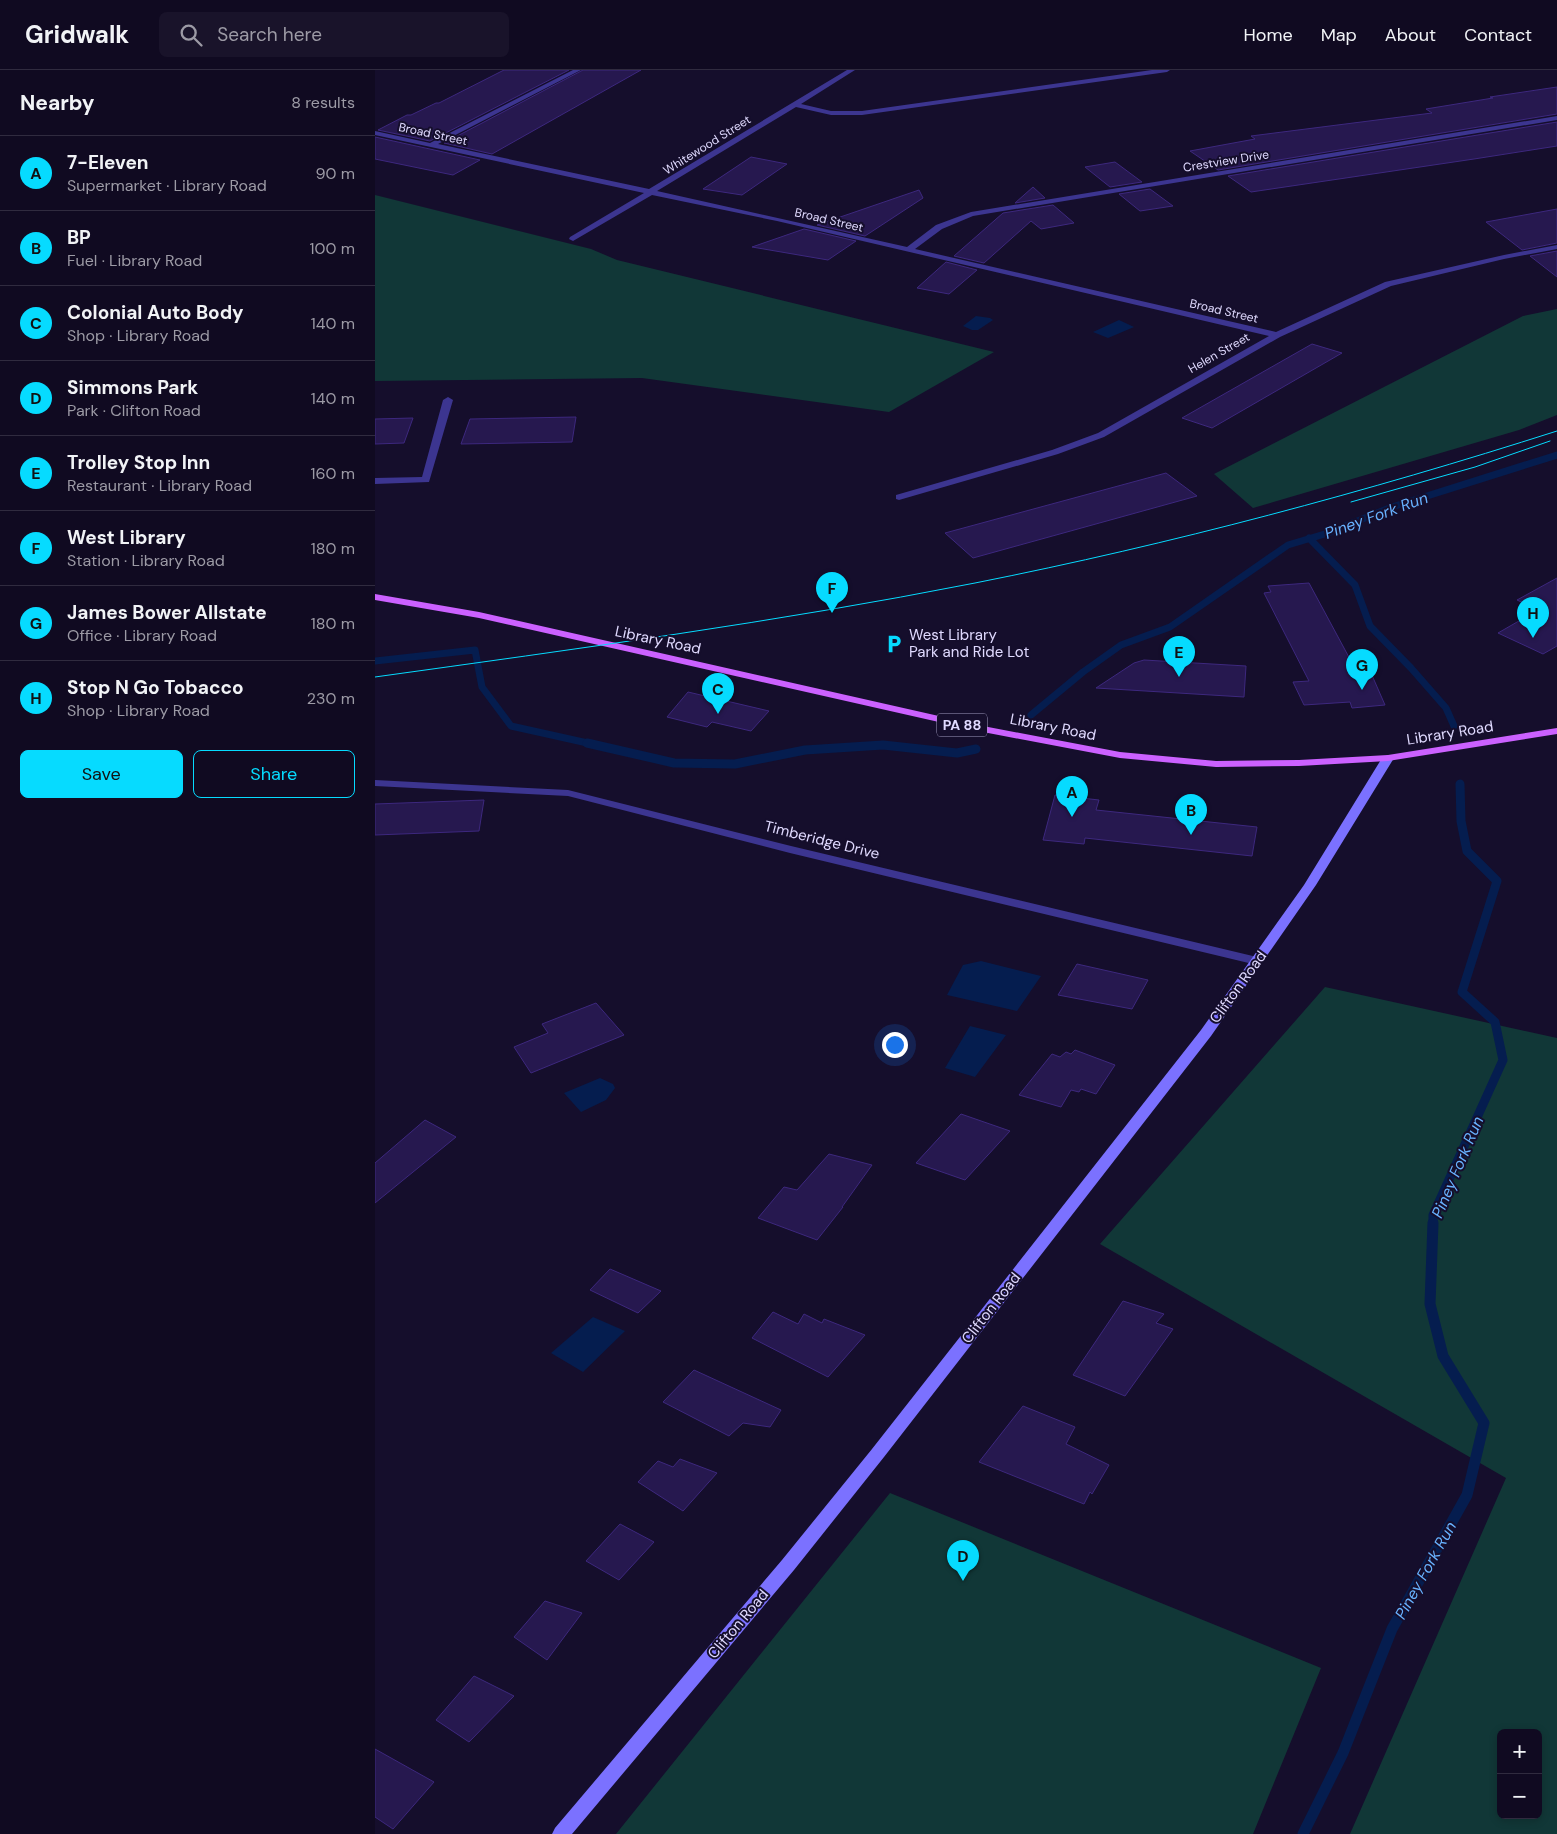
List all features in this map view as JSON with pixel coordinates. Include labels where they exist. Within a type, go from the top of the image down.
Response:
[{"type":"main road","name":"Library Road","points":[[375,598],[479,616],[992,731],[1120,755],[1216,764],[1299,763],[1388,758],[1557,731]]},
{"type":"main road","name":"Clifton Road","points":[[561,1834],[769,1588],[878,1453],[1206,1033],[1309,885],[1388,758]]},
{"type":"street","points":[[431,145],[578,70]]},
{"type":"street","name":"Whitewood Street","points":[[573,239],[852,70]]},
{"type":"street","points":[[793,104],[831,113],[862,114],[1167,70]]},
{"type":"street","name":"Crestview Drive","points":[[908,250],[939,227],[971,214],[1557,118]]},
{"type":"street","name":"Broad Street","points":[[375,133],[777,219],[1277,335]]},
{"type":"street","name":"Helen Street","points":[[899,497],[1055,452],[1101,434],[1277,335],[1388,284],[1504,257],[1557,248]]},
{"type":"street","points":[[375,481],[426,480],[448,400]]},
{"type":"street","name":"Timberidge Drive","points":[[375,783],[567,793],[799,852],[1257,961]]},
{"type":"green space","points":[[375,195],[591,249],[617,260],[994,352],[889,412],[642,378],[375,381]]},
{"type":"green space","points":[[1557,309],[1557,415],[1519,430],[1253,508],[1214,474],[1523,316]]},
{"type":"green space","points":[[1325,987],[1557,1038],[1557,1834],[1350,1834],[1506,1478],[1100,1244]]},
{"type":"green space","points":[[890,1493],[1321,1668],[1253,1834],[616,1834]]},
{"type":"water","points":[[976,316],[993,320],[978,330],[972,330],[963,326]]},
{"type":"water","points":[[1119,320],[1134,327],[1108,338],[1093,332]]},
{"type":"water","points":[[981,961],[1041,976],[1017,1011],[947,995],[963,965]]},
{"type":"water","points":[[970,1026],[1006,1035],[975,1077],[945,1068]]},
{"type":"water","points":[[600,1078],[613,1084],[615,1088],[606,1100],[581,1112],[564,1093]]},
{"type":"water","points":[[593,1317],[625,1331],[583,1372],[551,1353]]},
{"type":"building","points":[[504,70],[569,70],[430,141],[378,130],[407,115],[439,103]]},
{"type":"building","points":[[583,70],[641,70],[492,154],[444,143]]},
{"type":"building","points":[[1557,87],[1557,114],[1218,170],[1190,151],[1255,139],[1251,136],[1432,113],[1426,109]]},
{"type":"building","points":[[1557,122],[1557,146],[1251,192],[1228,176]]},
{"type":"building","points":[[375,137],[480,160],[453,175],[375,159]]},
{"type":"building","points":[[751,157],[787,164],[742,195],[703,189]]},
{"type":"building","points":[[1115,162],[1142,182],[1110,187],[1085,167]]},
{"type":"building","points":[[1033,187],[1045,198],[1015,203]]},
{"type":"building","points":[[1150,189],[1173,206],[1140,211],[1119,194]]},
{"type":"building","points":[[919,190],[923,198],[865,236],[817,225]]},
{"type":"building","points":[[1053,205],[1074,223],[1041,229],[1031,221],[984,263],[954,256],[1003,213]]},
{"type":"building","points":[[1557,209],[1557,243],[1522,250],[1486,222]]},
{"type":"building","points":[[804,229],[856,241],[828,260],[752,247]]},
{"type":"building","points":[[1557,251],[1557,277],[1530,256]]},
{"type":"building","points":[[946,262],[977,270],[949,294],[917,288]]},
{"type":"building","points":[[1312,344],[1342,353],[1212,428],[1182,418]]},
{"type":"building","points":[[576,417],[572,442],[461,444],[470,419]]},
{"type":"building","points":[[413,418],[404,443],[375,444],[375,419]]},
{"type":"building","points":[[1166,473],[1197,496],[973,558],[945,533]]},
{"type":"building","points":[[1557,578],[1557,646],[1543,654],[1498,633],[1538,610],[1517,600]]},
{"type":"building","points":[[1309,583],[1358,674],[1371,673],[1385,705],[1352,708],[1350,702],[1304,705],[1293,682],[1309,681],[1264,593],[1271,592],[1268,586]]},
{"type":"building","points":[[1144,660],[1246,666],[1244,697],[1096,688],[1134,663]]},
{"type":"building","points":[[688,692],[769,711],[751,731],[712,722],[707,727],[667,717]]},
{"type":"building","points":[[1055,795],[1099,800],[1096,810],[1257,827],[1252,856],[1085,838],[1084,844],[1043,840]]},
{"type":"building","points":[[484,800],[479,831],[375,835],[375,804]]},
{"type":"building","points":[[1077,964],[1148,980],[1132,1009],[1058,995]]},
{"type":"building","points":[[596,1003],[624,1035],[531,1073],[514,1047],[548,1033],[542,1024]]},
{"type":"building","points":[[1075,1050],[1115,1065],[1096,1094],[1081,1089],[1079,1092],[1071,1090],[1061,1107],[1019,1095],[1052,1054],[1060,1057],[1066,1052],[1071,1054]]},
{"type":"building","points":[[961,1114],[1010,1131],[965,1180],[916,1163]]},
{"type":"building","points":[[425,1120],[456,1137],[375,1203],[375,1163]]},
{"type":"building","points":[[829,1154],[872,1165],[817,1240],[758,1218],[784,1187],[797,1190]]},
{"type":"building","points":[[610,1269],[661,1291],[638,1313],[590,1290]]},
{"type":"building","points":[[1123,1301],[1164,1314],[1156,1323],[1173,1329],[1125,1396],[1073,1375]]},
{"type":"building","points":[[773,1312],[798,1324],[804,1314],[822,1323],[824,1319],[865,1335],[828,1377],[752,1338]]},
{"type":"building","points":[[694,1370],[781,1410],[770,1427],[743,1423],[729,1436],[663,1402]]},
{"type":"building","points":[[1023,1406],[1075,1427],[1066,1444],[1109,1465],[1084,1504],[979,1462]]},
{"type":"building","points":[[680,1459],[717,1473],[683,1511],[638,1482],[658,1461],[673,1467]]},
{"type":"building","points":[[620,1524],[654,1542],[619,1580],[586,1561]]},
{"type":"building","points":[[545,1601],[582,1613],[547,1660],[514,1637]]},
{"type":"building","points":[[474,1676],[514,1696],[469,1742],[436,1720]]},
{"type":"building","points":[[375,1749],[434,1782],[393,1829],[375,1817]]},
{"type":"waterway","name":"Piney Fork Run","points":[[1310,539],[1392,507],[1557,455]]},
{"type":"waterway","points":[[1031,715],[1083,672],[1121,645],[1170,627],[1288,545],[1310,539]]},
{"type":"waterway","name":"Piney Fork Run","points":[[1310,539],[1355,585],[1370,626],[1411,668],[1446,708],[1454,726]]},
{"type":"waterway","points":[[375,661],[475,650],[482,687],[511,726],[592,744]]},
{"type":"waterway","points":[[587,743],[674,763],[735,764],[805,750],[883,745],[957,753],[976,749]]},
{"type":"waterway","name":"Piney Fork Run","points":[[1433,1223],[1433,1215],[1503,1060],[1495,1022],[1462,992],[1497,881],[1467,851],[1461,821],[1460,784]]},
{"type":"waterway","name":"Piney Fork Run","points":[[1303,1834],[1343,1753],[1392,1629],[1467,1495],[1484,1423],[1443,1356],[1430,1304],[1433,1223]]},
{"type":"tram line","points":[[375,677],[601,645],[826,610],[1049,568],[1195,534],[1341,496],[1557,431]]},
{"type":"tram line","points":[[1351,502],[1475,467],[1550,441]]},
{"type":"place","name":"West Library","points":[[832,613]]},
{"type":"place","name":"Stop N Go Tobacco","points":[[1533,638]]},
{"type":"place","name":"West Library Park and Ride Lot","points":[[894,644]]},
{"type":"place","name":"Trolley Stop Inn","points":[[1179,677]]},
{"type":"place","name":"James Bower Allstate","points":[[1362,690]]},
{"type":"place","name":"Colonial Auto Body","points":[[718,714]]},
{"type":"place","name":"7-Eleven","points":[[1072,817]]},
{"type":"place","name":"BP","points":[[1191,835]]},
{"type":"place","name":"Simmons Park","points":[[963,1581]]}]
